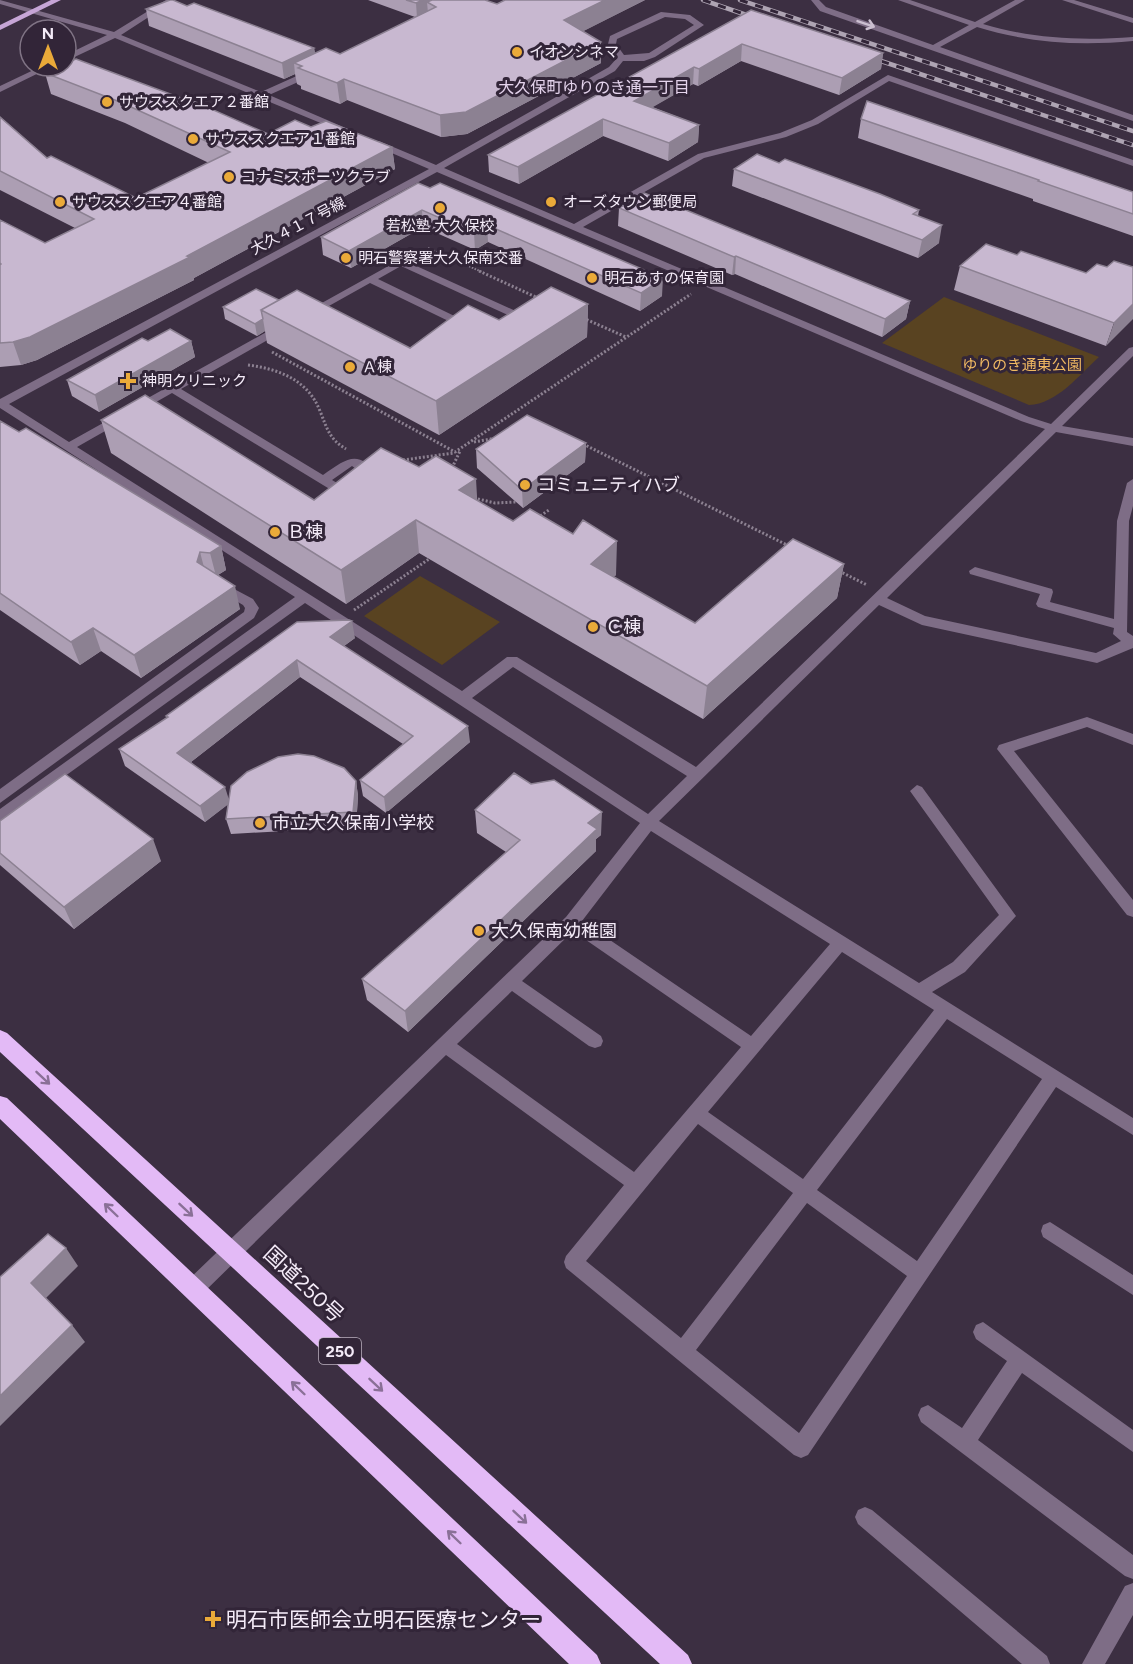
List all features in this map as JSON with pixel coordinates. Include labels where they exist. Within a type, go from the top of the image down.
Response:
[{"type":"highway","name":"国道250号","points":[[0,1039],[679,1664]]},
{"type":"highway","points":[[0,1105],[588,1664]]},
{"type":"main road","points":[[0,28],[57,0]]},
{"type":"street","points":[[78,52],[115,34],[171,0]]},
{"type":"street","points":[[815,0],[823,9],[1133,118]]},
{"type":"street","points":[[902,0],[1006,35],[1042,42],[1107,43],[1133,39]]},
{"type":"street","points":[[934,47],[1021,0]]},
{"type":"street","points":[[1066,0],[1133,21]]},
{"type":"street","points":[[0,2],[115,34],[264,94],[350,132]]},
{"type":"street","points":[[674,14],[695,19],[700,25],[652,55],[644,58],[621,58],[612,44],[613,38],[656,16],[674,14]]},
{"type":"street","name":"大久４１７号線","points":[[0,404],[436,169],[612,69],[621,58]]},
{"type":"street","points":[[264,94],[317,70]]},
{"type":"street","points":[[0,89],[23,78]]},
{"type":"street","points":[[576,227],[701,156],[783,135],[815,122],[888,78],[1133,163]]},
{"type":"street","points":[[371,141],[1053,428],[1133,442]]},
{"type":"street","points":[[68,447],[401,261],[528,319],[512,329]]},
{"type":"street","points":[[369,279],[478,331]]},
{"type":"street","points":[[193,1289],[572,922],[649,822],[1133,351]]},
{"type":"street","points":[[173,389],[323,480],[350,496],[377,478],[352,462],[323,480]]},
{"type":"street","points":[[0,404],[463,698],[649,822],[1133,1127]]},
{"type":"street","points":[[1132,642],[1120,634],[1120,624],[1123,521],[1133,483]]},
{"type":"street","points":[[975,570],[1047,592],[1043,604],[1120,624]]},
{"type":"street","points":[[0,797],[249,615],[252,608],[248,602],[211,580]]},
{"type":"street","points":[[881,596],[922,620],[1097,658],[1132,642]]},
{"type":"street","points":[[0,817],[304,597]]},
{"type":"street","points":[[463,698],[512,660],[697,775]]},
{"type":"street","points":[[1133,740],[1087,722],[1004,750],[1133,911]]},
{"type":"street","points":[[917,791],[1008,916],[959,967],[918,992]]},
{"type":"street","points":[[572,922],[753,1046]]},
{"type":"street","points":[[840,943],[573,1262],[801,1448],[1053,1077]]},
{"type":"street","points":[[510,981],[595,1041]]},
{"type":"street","points":[[682,1352],[945,1009]]},
{"type":"street","points":[[444,1044],[636,1184]]},
{"type":"street","points":[[696,1113],[919,1273]]},
{"type":"street","points":[[1050,1231],[1133,1286]]},
{"type":"street","points":[[983,1332],[1133,1442]]},
{"type":"street","points":[[965,1442],[1020,1359]]},
{"type":"street","points":[[928,1414],[1133,1568]]},
{"type":"street","points":[[865,1517],[1039,1664]]},
{"type":"street","points":[[1093,1664],[1133,1594]]},
{"type":"path","points":[[428,248],[546,301]]},
{"type":"path","points":[[447,458],[706,283]]},
{"type":"path","points":[[579,316],[627,337]]},
{"type":"path","points":[[256,343],[455,453]]},
{"type":"path","points":[[219,364],[279,370],[299,382],[310,391],[320,411],[325,430],[336,443],[352,452]]},
{"type":"path","points":[[471,442],[498,438]]},
{"type":"path","points":[[577,441],[798,551]]},
{"type":"path","points":[[451,471],[461,448]]},
{"type":"path","points":[[398,460],[455,453]]},
{"type":"path","points":[[466,494],[490,508]]},
{"type":"path","points":[[475,499],[495,503],[516,502]]},
{"type":"path","points":[[531,522],[549,510]]},
{"type":"path","points":[[339,621],[438,553]]},
{"type":"path","points":[[830,567],[881,596]]},
{"type":"green space","name":"ゆりのき通東公園","points":[[944,297],[1099,357],[1058,394],[1049,400],[1029,405],[882,343]]},
{"type":"green space","points":[[420,576],[500,622],[442,665],[364,616]]},
{"type":"building","points":[[170,0],[187,6],[194,3],[314,48],[282,63],[146,9]]},
{"type":"building","points":[[406,0],[423,0],[416,3]]},
{"type":"building","points":[[432,0],[485,0],[497,4],[505,0],[605,0],[564,20],[601,42],[466,112],[440,115],[344,79],[337,83],[298,68],[302,66],[294,63],[326,48],[340,54],[436,7],[427,2]]},
{"type":"building","points":[[751,10],[883,53],[842,78],[742,44],[699,69],[694,67],[634,101],[699,125],[669,143],[603,119],[518,167],[488,155]]},
{"type":"building","points":[[78,60],[181,98],[184,97],[268,134],[295,120],[311,127],[326,121],[392,147],[187,256],[190,257],[30,337],[0,343],[0,220],[45,243],[94,219],[0,171],[0,117],[47,158],[51,156],[136,198],[230,152],[120,102],[58,78],[78,78]]},
{"type":"building","points":[[867,101],[1133,192],[1133,214],[861,119]]},
{"type":"building","points":[[757,154],[779,163],[785,159],[880,194],[919,210],[913,214],[942,225],[922,240],[734,169]]},
{"type":"building","points":[[418,183],[430,188],[440,183],[663,278],[641,293],[487,225],[474,233],[422,210],[349,251],[321,237]]},
{"type":"building","points":[[644,193],[910,301],[885,319],[619,208]]},
{"type":"building","points":[[986,244],[1017,255],[1021,251],[1086,273],[1097,264],[1107,267],[1114,261],[1133,267],[1133,304],[1114,323],[960,266]]},
{"type":"building","points":[[551,287],[588,304],[436,401],[261,310],[297,290],[410,348],[468,305],[499,320]]},
{"type":"building","points":[[256,289],[279,300],[261,310],[263,319],[255,324],[223,307]]},
{"type":"building","points":[[170,329],[191,341],[95,395],[67,380],[142,338],[148,341]]},
{"type":"building","points":[[145,395],[314,500],[381,448],[419,467],[436,456],[476,479],[459,490],[513,521],[530,509],[573,534],[583,520],[617,541],[591,564],[695,623],[793,539],[844,564],[707,686],[416,520],[341,570],[101,420]]},
{"type":"building","points":[[527,415],[586,443],[522,490],[476,449]]},
{"type":"building","points":[[0,421],[19,432],[26,428],[221,546],[210,553],[200,552],[197,562],[235,586],[134,655],[93,628],[71,642],[0,593]]},
{"type":"building","points":[[352,621],[330,637],[468,726],[384,797],[360,780],[413,736],[297,660],[177,753],[225,787],[200,806],[119,749],[168,717],[166,716],[297,622]]},
{"type":"building","points":[[298,754],[314,756],[344,768],[356,781],[353,812],[226,819],[231,786],[247,772],[278,757]]},
{"type":"building","name":"大久保南幼稚園","points":[[514,773],[531,784],[554,780],[602,812],[588,823],[597,829],[405,1011],[362,979],[520,840],[475,810]]},
{"type":"building","points":[[65,774],[153,839],[64,907],[0,853],[0,821]]},
{"type":"building","points":[[48,1234],[66,1248],[31,1283],[72,1325],[0,1396],[0,1277]]},
{"type":"railway","points":[[703,0],[761,20]]},
{"type":"railway","points":[[740,0],[1133,131]]},
{"type":"railway","points":[[866,56],[1133,145]]},
{"type":"place","name":"イオンシネマ","points":[[517,52]]},
{"type":"place","name":"サウススクエア２番館","points":[[107,102]]},
{"type":"place","name":"サウススクエア１番館","points":[[193,139]]},
{"type":"place","name":"コナミスポーツクラブ","points":[[229,177]]},
{"type":"place","name":"サウススクエア４番館","points":[[60,202]]},
{"type":"place","name":"オーズタウン郵便局","points":[[551,202]]},
{"type":"place","name":"若松塾 大久保校","points":[[440,208]]},
{"type":"place","name":"明石警察署大久保南交番","points":[[346,258]]},
{"type":"place","name":"明石あすの保育園","points":[[592,278]]},
{"type":"place","name":"Ａ棟","points":[[350,367]]},
{"type":"place","name":"神明クリニック","points":[[128,381]]},
{"type":"place","name":"コミュニティハブ","points":[[525,485]]},
{"type":"place","name":"Ｂ棟","points":[[275,532]]},
{"type":"place","name":"Ｃ棟","points":[[593,627]]},
{"type":"place","name":"市立大久保南小学校","points":[[260,823]]},
{"type":"place","name":"大久保南幼稚園","points":[[479,931]]},
{"type":"place","name":"明石市医師会立明石医療センター","points":[[213,1619]]},
{"type":"district","name":"大久保町ゆりのき通一丁目","points":[[594,87]]}]
